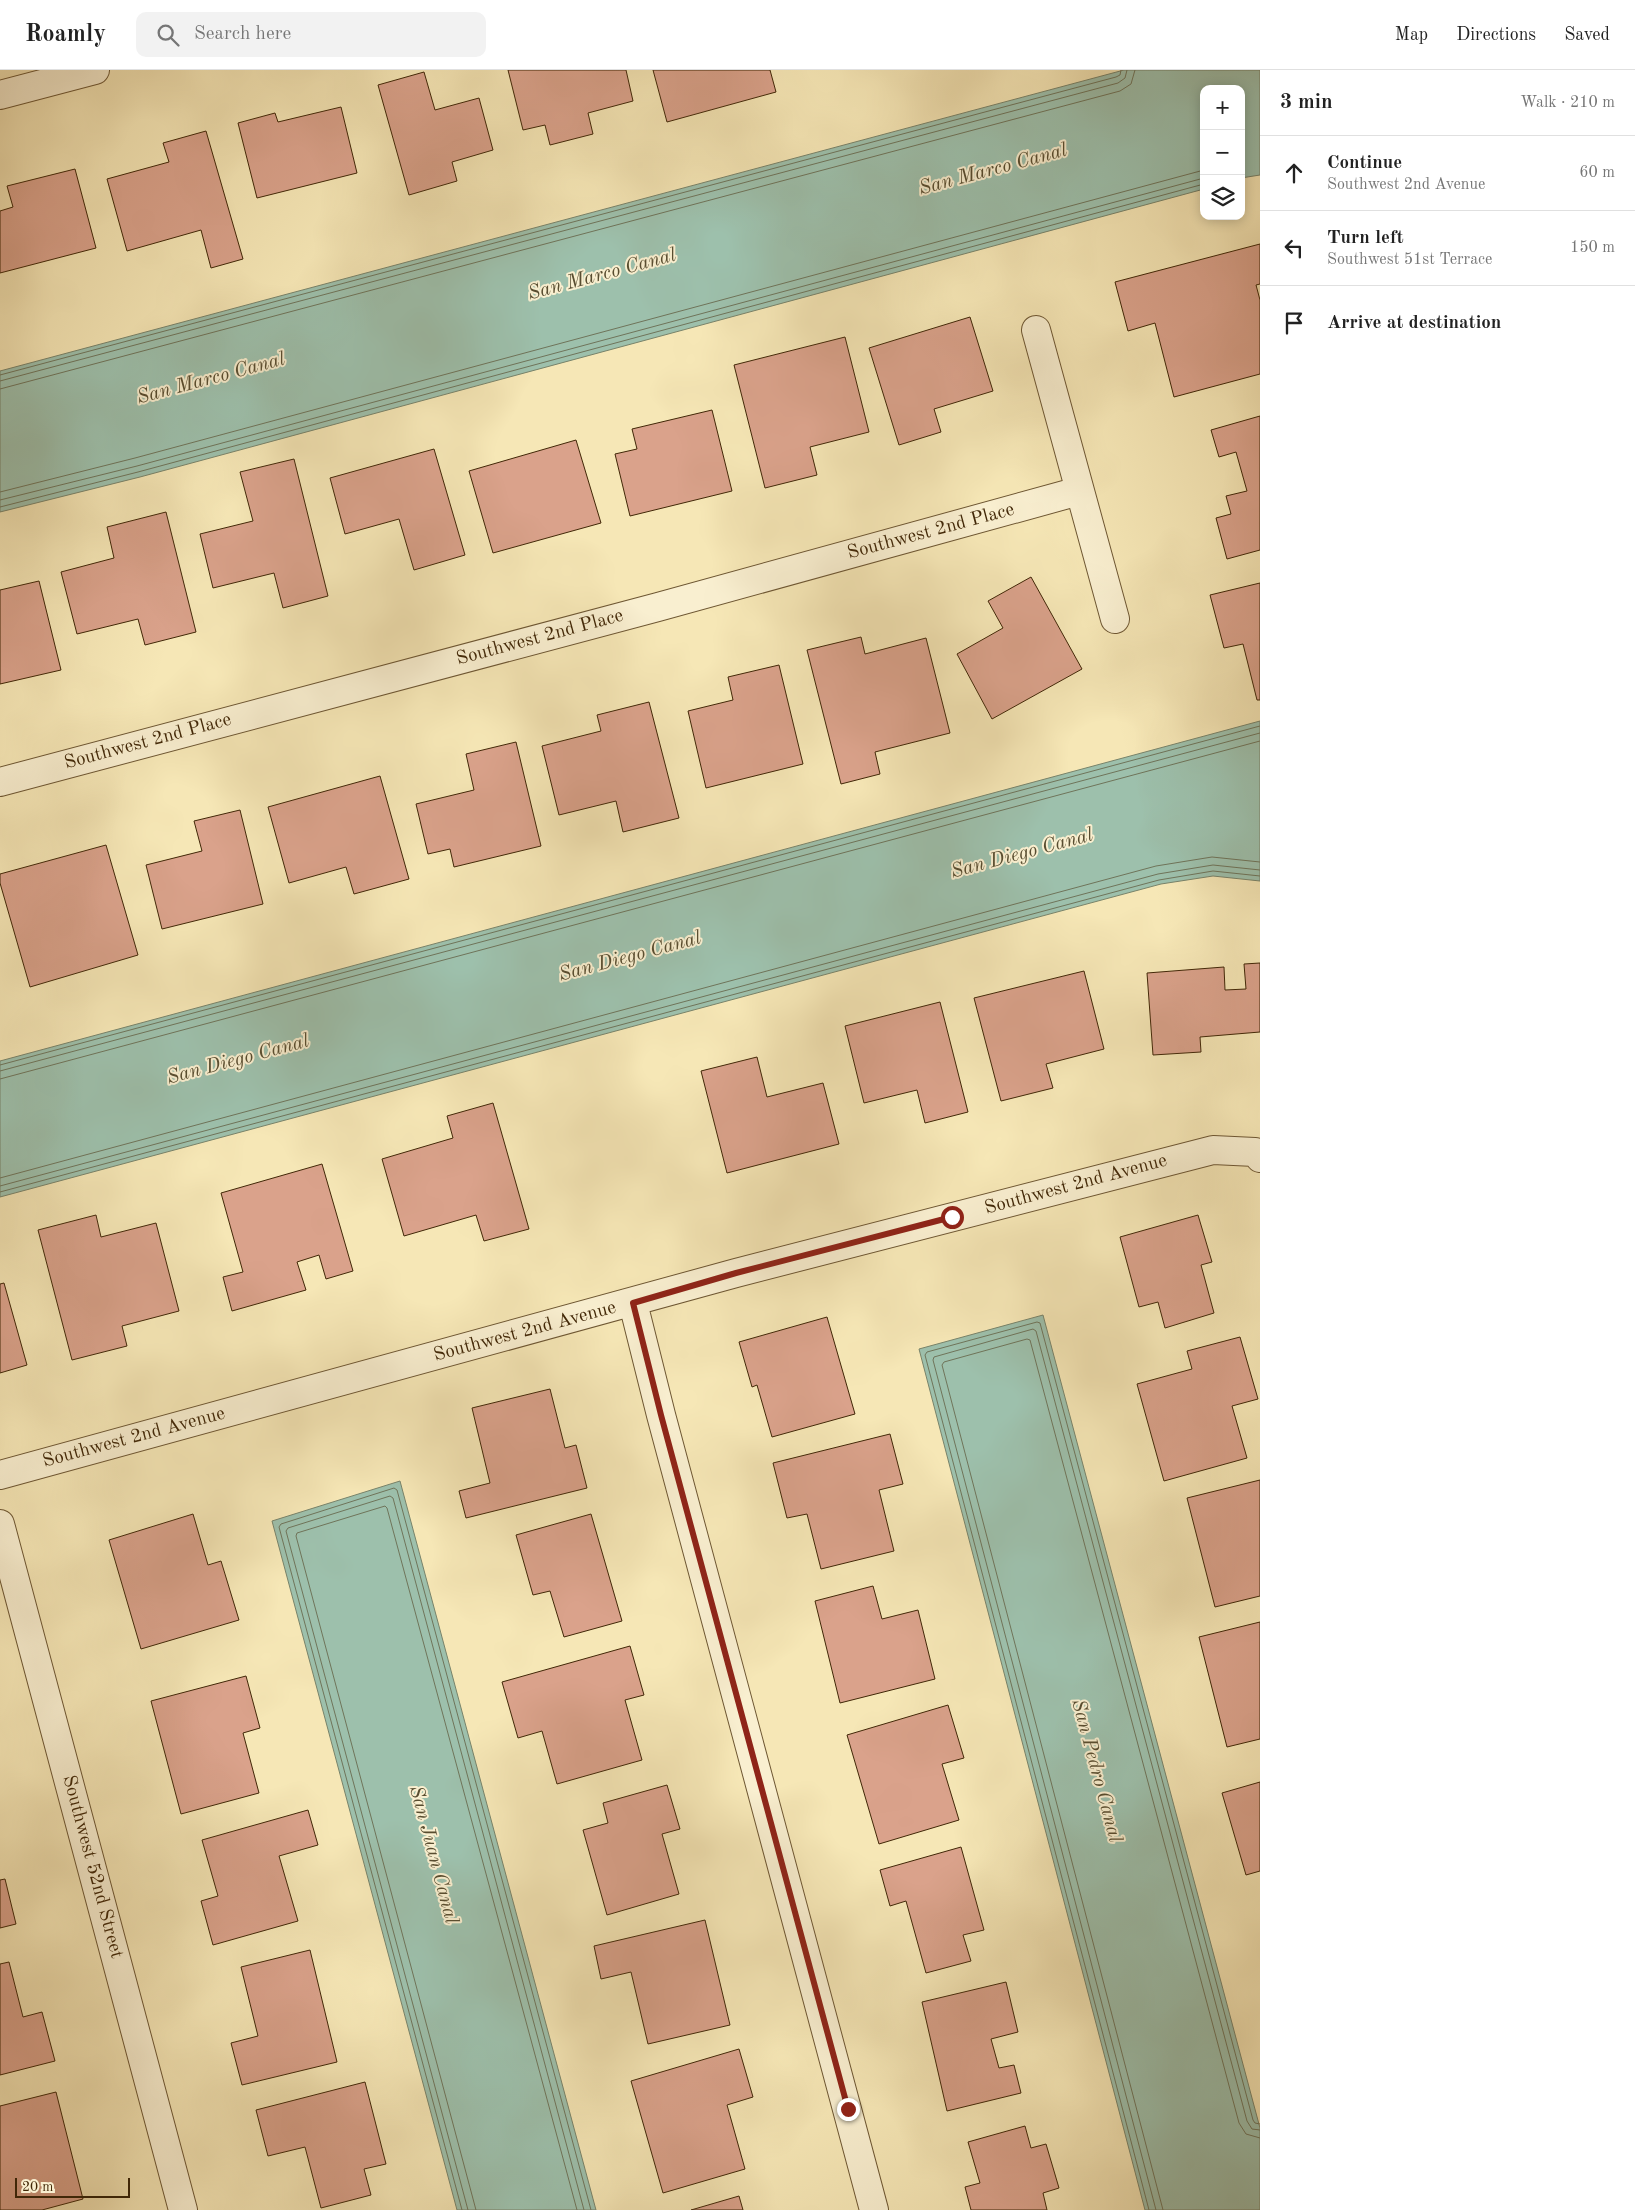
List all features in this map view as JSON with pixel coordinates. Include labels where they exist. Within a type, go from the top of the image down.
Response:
[{"type":"street","points":[[0,95],[94,70]]},
{"type":"street","points":[[1036,330],[1115,619]]},
{"type":"street","name":"Southwest 2nd Place","points":[[0,782],[648,609],[1079,491]]},
{"type":"street","name":"Southwest 2nd Avenue","points":[[0,1475],[633,1303],[736,1273],[1213,1150],[1258,1155]]},
{"type":"street","points":[[633,1303],[874,2210]]},
{"type":"street","name":"Southwest 52nd Street","points":[[0,1524],[183,2210]]},
{"type":"water","name":"San Marco Canal","points":[[1124,70],[1260,70],[1260,175],[1245,177],[1245,85],[1200,85],[1200,190],[140,477],[0,512],[0,371]]},
{"type":"water","name":"San Diego Canal","points":[[1260,721],[1260,881],[1213,876],[1161,884],[0,1197],[0,1061]]},
{"type":"water","name":"San Pedro Canal","points":[[1043,1315],[1260,2128],[1260,2210],[1145,2210],[919,1349]]},
{"type":"water","name":"San Juan Canal","points":[[400,1481],[596,2210],[457,2210],[272,1521]]},
{"type":"building","points":[[508,70],[626,70],[633,101],[588,113],[593,134],[550,145],[545,125],[523,130]]},
{"type":"building","points":[[653,70],[770,70],[776,92],[667,122]]},
{"type":"building","points":[[424,72],[435,110],[479,98],[493,150],[452,162],[457,181],[409,195],[378,85]]},
{"type":"building","points":[[341,107],[357,173],[257,198],[238,123],[275,113],[278,122]]},
{"type":"building","points":[[206,131],[243,259],[211,268],[201,230],[127,251],[107,179],[169,162],[163,143]]},
{"type":"building","points":[[75,169],[96,248],[0,273],[0,211],[13,207],[7,186]]},
{"type":"building","points":[[1260,244],[1260,284],[1256,285],[1260,300],[1260,374],[1174,397],[1155,323],[1128,331],[1115,282]]},
{"type":"building","points":[[970,317],[993,391],[934,409],[941,432],[899,445],[869,348]]},
{"type":"building","points":[[845,337],[869,432],[810,447],[817,475],[765,488],[734,365]]},
{"type":"building","points":[[712,410],[732,491],[630,516],[615,454],[637,449],[632,429]]},
{"type":"building","points":[[1260,416],[1260,550],[1227,559],[1216,518],[1231,514],[1226,496],[1247,491],[1236,452],[1219,457],[1211,430]]},
{"type":"building","points":[[576,440],[601,523],[493,553],[469,471]]},
{"type":"building","points":[[434,449],[465,555],[414,570],[399,519],[345,534],[330,478]]},
{"type":"building","points":[[294,459],[328,596],[283,608],[274,573],[213,588],[200,534],[253,521],[240,472]]},
{"type":"building","points":[[166,512],[196,632],[145,645],[138,619],[77,634],[61,572],[114,558],[107,527]]},
{"type":"building","points":[[1031,577],[1082,669],[992,719],[957,654],[1003,628],[988,601]]},
{"type":"building","points":[[39,581],[61,670],[0,684],[0,590]]},
{"type":"building","points":[[1260,583],[1260,700],[1257,700],[1243,644],[1224,648],[1210,595]]},
{"type":"building","points":[[861,637],[865,654],[926,638],[950,733],[875,752],[880,774],[841,784],[807,650]]},
{"type":"building","points":[[779,665],[803,764],[706,788],[688,711],[733,700],[728,677]]},
{"type":"building","points":[[649,702],[679,818],[623,832],[616,801],[559,815],[542,746],[601,731],[597,715]]},
{"type":"building","points":[[516,742],[541,846],[454,867],[450,849],[428,854],[416,804],[474,790],[466,754]]},
{"type":"building","points":[[380,776],[409,879],[354,894],[346,867],[289,883],[268,807]]},
{"type":"building","points":[[240,810],[263,904],[162,929],[146,865],[202,851],[194,821]]},
{"type":"building","points":[[106,845],[138,955],[30,987],[0,883],[0,874]]},
{"type":"building","points":[[1260,963],[1260,1032],[1200,1037],[1201,1052],[1153,1055],[1147,973],[1224,967],[1225,990],[1246,989],[1244,964]]},
{"type":"building","points":[[1084,971],[1104,1049],[1046,1064],[1053,1088],[1001,1101],[974,998]]},
{"type":"building","points":[[940,1002],[968,1112],[925,1123],[917,1090],[864,1103],[845,1026]]},
{"type":"building","points":[[757,1057],[767,1097],[823,1083],[839,1144],[727,1173],[701,1071]]},
{"type":"building","points":[[493,1103],[529,1229],[484,1241],[476,1215],[404,1236],[382,1159],[453,1138],[447,1116]]},
{"type":"building","points":[[322,1164],[353,1271],[326,1279],[319,1255],[297,1262],[306,1290],[232,1311],[223,1277],[243,1272],[221,1193]]},
{"type":"building","points":[[96,1215],[101,1237],[156,1223],[179,1311],[122,1326],[127,1346],[72,1360],[38,1230]]},
{"type":"building","points":[[1198,1215],[1212,1262],[1201,1265],[1214,1313],[1165,1328],[1158,1302],[1139,1307],[1120,1237]]},
{"type":"building","points":[[4,1283],[27,1365],[0,1373],[0,1284]]},
{"type":"building","points":[[827,1317],[855,1414],[772,1437],[757,1385],[752,1387],[739,1342]]},
{"type":"building","points":[[1240,1337],[1258,1399],[1232,1406],[1247,1458],[1164,1481],[1137,1384],[1192,1369],[1187,1351]]},
{"type":"building","points":[[550,1389],[565,1448],[576,1445],[587,1488],[466,1518],[459,1491],[490,1483],[472,1408]]},
{"type":"building","points":[[890,1434],[903,1484],[879,1490],[894,1551],[821,1569],[807,1514],[787,1518],[773,1463]]},
{"type":"building","points":[[1260,1480],[1260,1596],[1215,1607],[1187,1498]]},
{"type":"building","points":[[193,1514],[208,1565],[221,1561],[239,1620],[141,1649],[109,1540]]},
{"type":"building","points":[[591,1514],[622,1621],[564,1637],[550,1591],[533,1595],[516,1535]]},
{"type":"building","points":[[873,1586],[882,1619],[918,1610],[935,1679],[840,1703],[815,1601]]},
{"type":"building","points":[[1260,1622],[1260,1739],[1227,1747],[1199,1637]]},
{"type":"building","points":[[630,1646],[644,1695],[625,1700],[642,1760],[557,1784],[542,1731],[518,1738],[502,1682]]},
{"type":"building","points":[[246,1676],[260,1728],[243,1733],[259,1793],[181,1814],[151,1701]]},
{"type":"building","points":[[948,1705],[964,1758],[942,1764],[959,1820],[879,1844],[847,1735]]},
{"type":"building","points":[[1260,1782],[1260,1871],[1246,1875],[1222,1793]]},
{"type":"building","points":[[667,1785],[680,1829],[662,1834],[679,1894],[607,1915],[583,1830],[608,1823],[603,1803]]},
{"type":"building","points":[[308,1810],[318,1845],[279,1856],[298,1921],[213,1945],[201,1901],[218,1896],[202,1840]]},
{"type":"building","points":[[961,1847],[984,1930],[963,1935],[971,1961],[926,1973],[906,1901],[890,1906],[880,1870]]},
{"type":"building","points":[[5,1879],[16,1924],[0,1928],[0,1880]]},
{"type":"building","points":[[705,1920],[730,2025],[648,2044],[631,1972],[601,1979],[594,1946]]},
{"type":"building","points":[[310,1950],[337,2062],[242,2085],[231,2043],[258,2036],[241,1967]]},
{"type":"building","points":[[9,1962],[23,2017],[42,2012],[55,2061],[0,2075],[0,1964]]},
{"type":"building","points":[[1006,1982],[1018,2032],[991,2039],[999,2068],[1014,2065],[1021,2093],[947,2111],[922,2002]]},
{"type":"building","points":[[739,2049],[753,2097],[727,2105],[745,2169],[663,2193],[631,2081]]},
{"type":"building","points":[[365,2082],[386,2164],[364,2169],[371,2195],[321,2208],[305,2147],[268,2156],[256,2110]]},
{"type":"building","points":[[56,2092],[83,2199],[42,2210],[0,2210],[0,2106]]},
{"type":"building","points":[[1025,2126],[1031,2148],[1046,2144],[1059,2188],[1043,2193],[1047,2210],[971,2210],[965,2187],[980,2183],[968,2142]]},
{"type":"building","points":[[739,2196],[743,2210],[691,2210]]},
{"type":"route","points":[[848,2109],[661,1415],[633,1303],[736,1273],[952,1217]]}]
